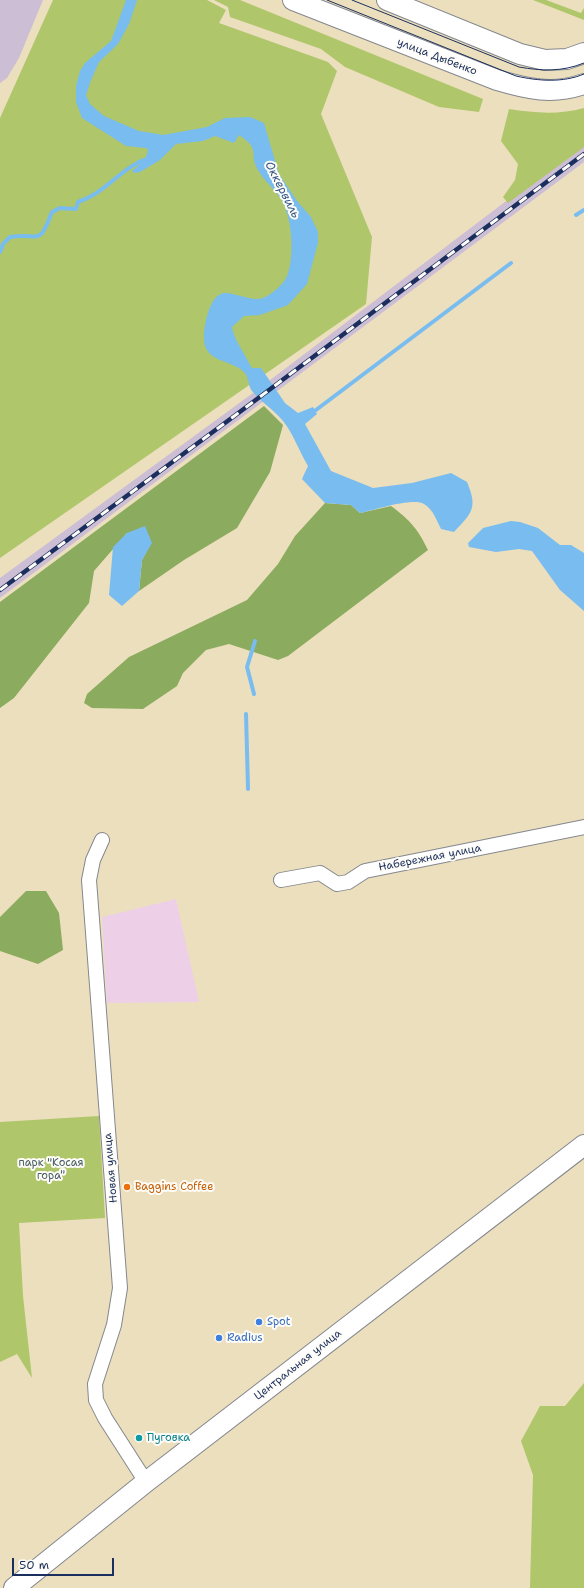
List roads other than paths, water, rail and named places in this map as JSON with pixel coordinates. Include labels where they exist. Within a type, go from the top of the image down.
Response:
[{"type":"street","name":"улица Дыбенко","points":[[294,0],[497,80],[526,89],[549,91],[571,89],[584,84]]},
{"type":"street","points":[[387,0],[520,54],[545,60],[567,59],[584,52]]},
{"type":"street","name":"Набережная улица","points":[[281,880],[320,873],[337,884],[348,882],[365,871],[584,827]]},
{"type":"street","name":"Новая улица","points":[[102,840],[93,860],[89,880],[120,1288],[114,1325],[95,1384],[96,1400],[105,1418],[146,1482]]},
{"type":"street","name":"Центральная улица","points":[[14,1588],[146,1482],[584,1145]]},
{"type":"water","name":"Оккервиль","points":[[126,0],[137,0],[129,24],[118,44],[99,62],[86,95],[90,104],[104,116],[139,131],[163,135],[207,127],[225,118],[250,117],[264,123],[279,174],[297,201],[311,217],[318,232],[318,243],[307,284],[288,305],[260,315],[244,316],[232,327],[237,341],[250,365],[252,368],[261,368],[285,403],[298,413],[313,407],[317,414],[305,424],[331,471],[373,488],[412,483],[451,473],[467,482],[472,498],[471,510],[469,515],[454,532],[441,529],[430,509],[419,502],[403,503],[360,513],[351,505],[325,503],[302,479],[308,466],[290,431],[283,421],[252,391],[247,376],[244,372],[208,352],[204,337],[205,326],[212,302],[215,298],[223,293],[228,293],[252,299],[263,298],[277,289],[287,276],[292,247],[288,215],[281,199],[263,178],[255,165],[252,148],[246,140],[239,135],[234,143],[215,136],[203,141],[176,144],[160,160],[140,172],[134,173],[132,171],[145,160],[148,150],[146,148],[126,146],[82,118],[76,102],[76,86],[80,71],[85,63],[111,41]]},
{"type":"water","points":[[511,521],[520,522],[538,528],[560,545],[571,545],[584,553],[584,611],[560,590],[532,551],[519,549],[496,552],[469,547],[468,543],[483,528]]},
{"type":"water","points":[[145,526],[152,543],[142,560],[139,591],[122,606],[109,595],[113,547],[127,533]]},
{"type":"waterway","points":[[0,252],[3,244],[10,237],[37,236],[41,234],[52,212],[60,208],[76,209],[78,202],[97,193],[130,167],[149,158]]},
{"type":"waterway","points":[[576,215],[584,210]]},
{"type":"waterway","points":[[312,413],[511,263]]},
{"type":"waterway","points":[[254,694],[247,667],[255,641]]},
{"type":"waterway","points":[[246,714],[248,789]]},
{"type":"tram line","points":[[327,0],[516,76],[533,79],[559,80],[584,74]]},
{"type":"tram line","points":[[352,0],[519,67],[552,70],[568,68],[584,63]]},
{"type":"railway","points":[[0,590],[584,154]]},
{"type":"place","name":"Baggins Coffee","points":[[127,1187]]},
{"type":"place","name":"Spot","points":[[259,1322]]},
{"type":"place","name":"Radius","points":[[219,1338]]},
{"type":"place","name":"Пуговка","points":[[139,1438]]},
{"type":"park label","name":"парк \"Косая гора\"","points":[[51,1169]]}]
